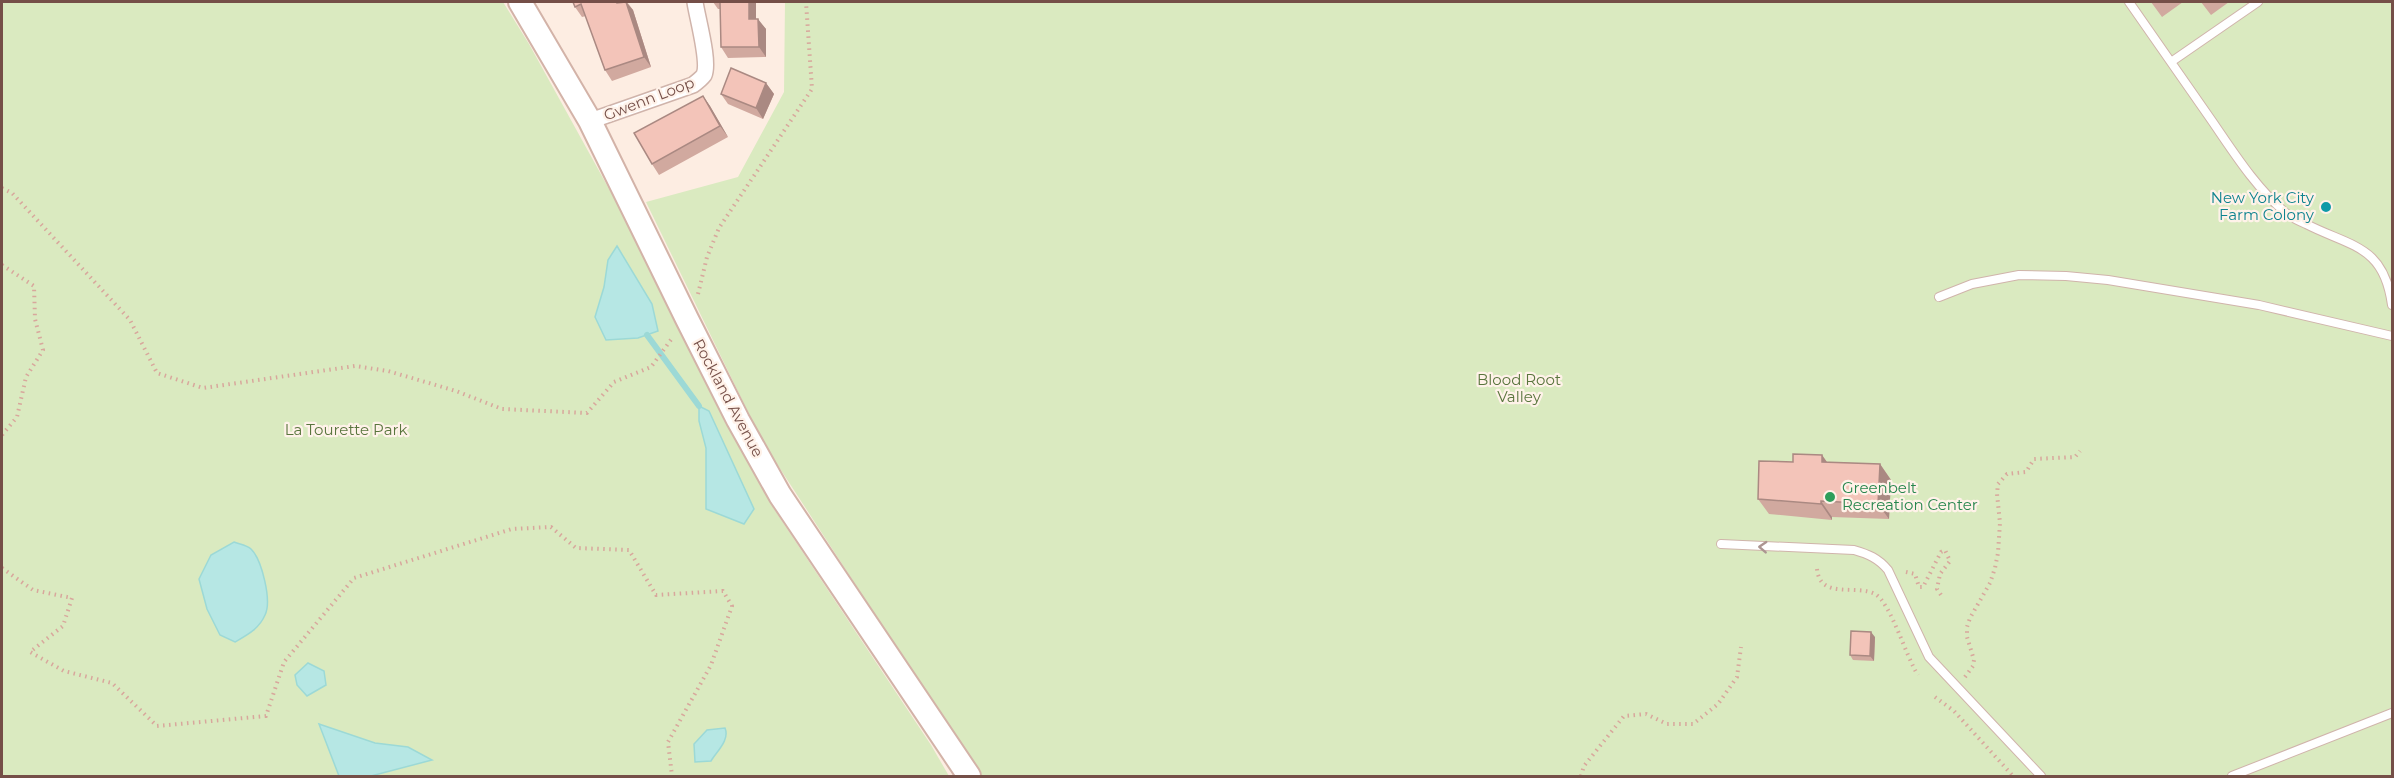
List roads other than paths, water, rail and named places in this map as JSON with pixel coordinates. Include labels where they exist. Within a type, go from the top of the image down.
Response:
[{"type":"street","name":"Rockland Avenue","points":[[520,2],[590,122],[738,420],[780,495],[969,777]]},
{"type":"street","name":"Gwenn Loop","points":[[590,122],[693,85],[700,80],[705,72],[705,60],[695,2]]},
{"type":"lane","points":[[2128,2],[2265,192],[2288,214],[2314,228],[2351,243],[2376,260],[2391,294],[2392,305]]},
{"type":"lane","points":[[2171,62],[2258,2]]},
{"type":"lane","points":[[1939,297],[1972,284],[2019,275],[2066,276],[2108,280],[2259,305],[2392,336]]},
{"type":"lane","points":[[1721,544],[1854,550],[1870,554],[1881,562],[1888,570],[1929,657],[2041,777]]},
{"type":"lane","points":[[2232,777],[2392,713]]},
{"type":"water","points":[[617,246],[652,304],[658,331],[638,338],[606,340],[595,317],[604,287],[608,260]]},
{"type":"water","points":[[699,406],[709,411],[754,509],[744,524],[706,509],[706,448],[699,421]]},
{"type":"water","points":[[234,542],[249,548],[255,554],[267,591],[265,615],[252,631],[235,642],[220,635],[207,609],[199,579],[211,555]]},
{"type":"water","points":[[308,663],[324,671],[326,685],[307,696],[297,685],[295,675]]},
{"type":"water","points":[[319,724],[375,743],[408,747],[432,760],[371,776],[339,776]]},
{"type":"water","points":[[725,728],[726,737],[711,761],[695,762],[694,744],[707,730]]},
{"type":"waterway","points":[[647,335],[699,406]]},
{"type":"place","name":"New York City Farm Colony","points":[[2326,207]]},
{"type":"place","name":"Greenbelt Recreation Center","points":[[1830,497]]},
{"type":"park label","name":"Blood Root Valley","points":[[1519,388]]},
{"type":"park label","name":"La Tourette Park","points":[[346,430]]}]
